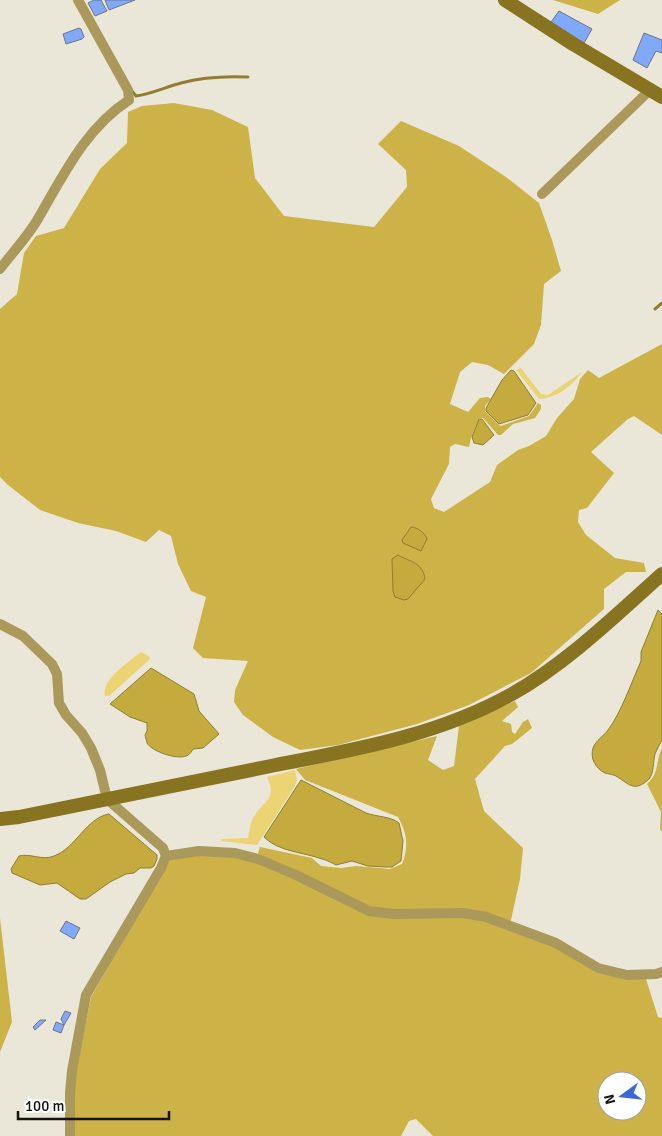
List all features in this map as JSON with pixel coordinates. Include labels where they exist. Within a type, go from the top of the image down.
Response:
[{"type":"street","points":[[0,269],[39,218],[61,176],[81,147],[100,123],[129,100],[128,90],[78,0]]},
{"type":"street","points":[[505,0],[573,44],[656,93],[542,194]]},
{"type":"street","points":[[0,819],[19,817],[390,741],[434,729],[469,716],[512,694],[553,668],[662,574]]},
{"type":"street","points":[[0,624],[23,636],[52,664],[57,674],[59,703],[91,748],[100,770],[107,799],[162,848],[166,856],[161,868],[86,995],[72,1071],[70,1136]]},
{"type":"street","points":[[166,856],[199,851],[235,853],[258,859],[296,875],[369,911],[393,914],[463,913],[486,917],[556,943],[598,968],[627,975],[662,972]]},
{"type":"shaded area","points":[[553,0],[620,0],[598,14]]},
{"type":"shaded area","points":[[174,103],[212,110],[248,127],[255,178],[284,216],[374,227],[407,187],[406,170],[378,144],[401,121],[459,146],[506,177],[539,203],[561,271],[544,284],[541,325],[534,344],[504,374],[488,365],[472,362],[460,372],[450,404],[468,412],[480,398],[488,397],[491,399],[485,406],[485,411],[501,426],[529,416],[538,403],[541,405],[541,409],[535,418],[513,424],[501,435],[498,435],[483,418],[479,418],[469,447],[455,444],[450,447],[449,464],[431,499],[434,508],[444,512],[490,482],[497,465],[518,450],[546,436],[557,418],[574,399],[580,379],[588,370],[599,378],[662,344],[662,435],[634,416],[628,419],[591,452],[614,473],[587,508],[579,510],[578,522],[586,535],[615,558],[644,563],[646,572],[626,572],[604,589],[604,609],[531,673],[469,705],[417,724],[338,745],[300,750],[273,737],[243,715],[234,702],[235,690],[248,661],[203,658],[193,648],[206,597],[191,591],[178,564],[171,536],[159,530],[146,542],[116,531],[78,523],[40,510],[0,477],[0,309],[17,294],[24,253],[36,236],[64,228],[100,169],[127,143],[128,112],[142,106]],"holes":[[[411,527],[418,529],[426,539],[402,540]]]},
{"type":"shaded area","points":[[521,368],[541,394],[548,395],[582,372],[574,382],[558,394],[539,399],[516,370]]},
{"type":"shaded area","points":[[511,370],[514,371],[536,403],[528,415],[499,424],[486,411],[486,408],[502,380]]},
{"type":"shaded area","points":[[479,419],[482,419],[494,435],[483,445],[474,443],[472,437]]},
{"type":"shaded area","points":[[411,527],[421,531],[427,539],[421,551],[403,543],[402,540]]},
{"type":"shaded area","points":[[398,555],[419,566],[425,579],[408,599],[404,600],[395,597],[393,591],[392,559]]},
{"type":"shaded area","points":[[658,610],[662,614],[662,740],[655,754],[651,777],[639,786],[632,786],[616,776],[601,771],[594,762],[592,752],[594,745],[608,730],[622,706],[641,661],[641,652]]},
{"type":"shaded area","points":[[141,652],[150,657],[149,660],[109,696],[105,696],[107,683],[111,677]]},
{"type":"shaded area","points":[[151,668],[194,694],[199,711],[219,734],[203,748],[193,749],[184,757],[173,756],[154,750],[147,743],[145,735],[147,723],[130,717],[110,704]]},
{"type":"shaded area","points":[[515,701],[518,707],[502,721],[511,724],[512,732],[515,734],[523,722],[528,719],[532,728],[512,744],[505,746],[475,779],[484,811],[523,848],[520,879],[509,929],[555,946],[595,972],[627,979],[646,979],[658,1017],[662,1018],[662,1136],[433,1136],[416,1119],[409,1121],[401,1136],[73,1136],[73,1101],[76,1071],[91,997],[170,860],[197,856],[232,856],[255,862],[260,847],[312,858],[321,866],[341,868],[356,866],[390,869],[402,864],[406,852],[406,840],[398,817],[305,780],[296,769],[437,736],[428,760],[443,770],[454,766],[459,726]]},
{"type":"shaded area","points":[[662,748],[662,832],[660,829],[661,812],[647,784],[656,771]]},
{"type":"shaded area","points":[[295,770],[297,780],[295,786],[257,845],[221,841],[221,839],[248,838],[253,818],[270,795],[270,785],[267,777]]},
{"type":"shaded area","points":[[301,780],[366,813],[392,819],[399,823],[403,841],[401,861],[392,867],[368,866],[352,861],[336,865],[324,859],[284,849],[270,842],[264,837]]},
{"type":"shaded area","points":[[109,814],[157,855],[154,866],[151,868],[140,868],[134,873],[126,874],[110,882],[86,899],[80,899],[57,883],[40,885],[12,873],[11,869],[19,856],[28,855],[45,858],[54,856],[69,847],[94,821]]},
{"type":"shaded area","points":[[0,918],[12,1022],[0,1052]]},
{"type":"building","points":[[94,0],[101,0],[107,11],[95,16],[88,3]]},
{"type":"building","points":[[105,0],[135,0],[109,10]]},
{"type":"building","points":[[559,11],[592,29],[584,43],[551,22]]},
{"type":"building","points":[[79,28],[84,37],[66,44],[63,34]]},
{"type":"building","points":[[644,33],[662,40],[662,53],[656,51],[647,68],[633,60]]},
{"type":"building","points":[[66,921],[80,928],[74,939],[60,931]]},
{"type":"building","points":[[65,1011],[71,1013],[64,1025],[61,1019]]},
{"type":"building","points":[[40,1020],[46,1020],[35,1030],[33,1027]]},
{"type":"building","points":[[56,1022],[64,1025],[61,1033],[53,1030]]},
{"type":"waterway","points":[[132,91],[136,96],[198,79],[248,77]]},
{"type":"waterway","points":[[655,309],[662,303]]}]
